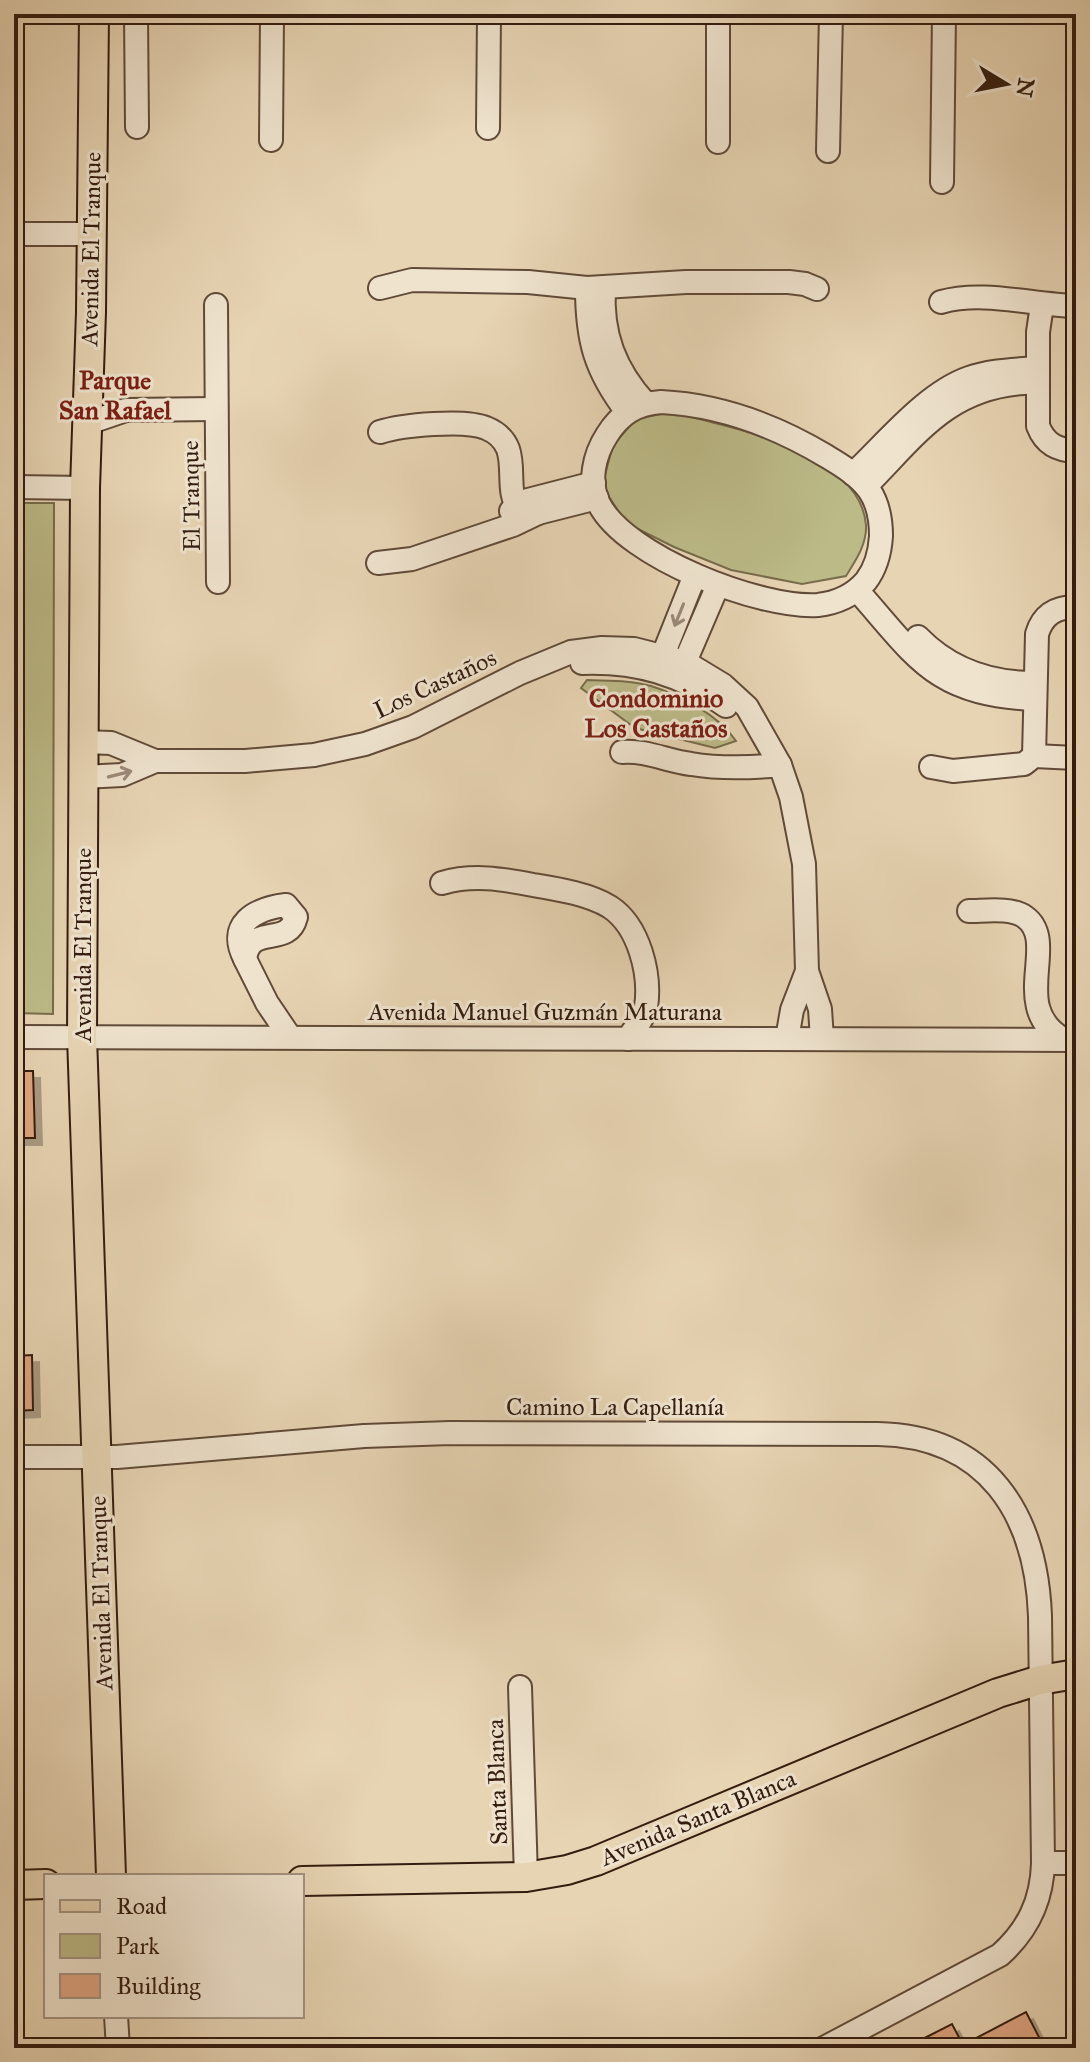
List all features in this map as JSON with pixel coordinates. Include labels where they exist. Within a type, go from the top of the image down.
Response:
[{"type":"main road","name":"Avenida El Tranque","points":[[94,14],[85,488],[82,1037],[111,1874]]},
{"type":"main road","name":"Avenida Santa Blanca","points":[[304,1881],[526,1877],[567,1870],[596,1861],[977,1701],[1040,1680],[1076,1674]]},
{"type":"main road","points":[[14,1885],[44,1884]]},
{"type":"street","points":[[136,14],[137,127]]},
{"type":"street","points":[[271,140],[272,14]]},
{"type":"street","points":[[488,128],[489,14]]},
{"type":"street","points":[[718,14],[718,142]]},
{"type":"street","points":[[828,151],[831,14]]},
{"type":"street","points":[[942,182],[944,14]]},
{"type":"street","points":[[14,234],[92,234]]},
{"type":"street","points":[[380,288],[412,280],[528,282],[596,288],[686,282],[789,282],[817,289]]},
{"type":"street","points":[[596,288],[611,352],[636,408]]},
{"type":"street","points":[[941,302],[962,298],[997,299],[1076,306]]},
{"type":"street","name":"El Tranque","points":[[216,305],[218,582]]},
{"type":"street","points":[[1042,305],[1037,421],[1043,438],[1058,449],[1076,451]]},
{"type":"street","points":[[860,480],[926,404],[953,385],[984,373],[1037,375]]},
{"type":"street","points":[[89,388],[126,410]]},
{"type":"street","points":[[680,403],[753,421],[812,448],[860,480],[878,510],[881,532],[876,563],[862,584],[834,602],[809,605],[756,596],[718,585],[641,545],[606,514],[595,490],[593,473],[599,449],[614,424],[636,408],[680,403]]},
{"type":"street","name":"El Tranque","points":[[88,423],[126,410],[216,409]]},
{"type":"street","points":[[380,432],[407,425],[489,428],[505,444],[513,472],[512,494],[516,506],[524,512],[595,490]]},
{"type":"street","points":[[513,472],[539,505]]},
{"type":"street","points":[[14,487],[85,488]]},
{"type":"street","points":[[378,563],[412,559],[513,525],[539,505]]},
{"type":"street","points":[[494,530],[516,506]]},
{"type":"street","points":[[671,663],[695,575]]},
{"type":"street","points":[[862,584],[920,660],[949,681],[986,694],[1034,691]]},
{"type":"street","points":[[671,663],[718,585]]},
{"type":"street","points":[[1034,756],[1034,691],[1039,626],[1056,610],[1076,607]]},
{"type":"street","name":"Los Castaños","points":[[83,777],[122,775],[155,761],[280,759],[352,747],[413,727],[520,673],[545,664],[671,663],[703,691],[759,729],[780,765],[791,797],[804,864],[807,971],[820,1009],[822,1039]]},
{"type":"street","name":"Los Castaños","points":[[84,742],[111,743],[155,761]]},
{"type":"street","points":[[622,752],[646,753],[718,768],[780,765]]},
{"type":"street","points":[[931,767],[953,771],[1024,764],[1034,756],[1076,758]]},
{"type":"street","points":[[442,883],[461,877],[500,879],[546,887],[608,906],[622,917],[635,935],[643,957],[646,1010],[628,1039]]},
{"type":"street","points":[[969,911],[1005,911],[1024,916],[1036,932],[1036,1003],[1040,1018],[1046,1026],[1070,1040]]},
{"type":"street","points":[[245,959],[267,1003],[290,1037]]},
{"type":"street","name":"Los Castaños","points":[[787,1039],[792,1010],[807,971]]},
{"type":"street","points":[[256,1037],[267,1003]]},
{"type":"street","points":[[1006,1039],[1022,1026],[1036,1003]]},
{"type":"street","points":[[646,1010],[657,1021],[667,1039]]},
{"type":"street","name":"Avenida Manuel Guzmán Maturana","points":[[14,1037],[1070,1040]]},
{"type":"street","name":"Camino La Capellanía","points":[[14,1457],[97,1457],[364,1436],[450,1433],[878,1434],[918,1437],[949,1448],[977,1465],[999,1487],[1017,1515],[1028,1541],[1037,1577],[1043,1863],[1040,1892],[1030,1920],[1000,1955],[824,2048]]},
{"type":"street","name":"Santa Blanca","points":[[520,1687],[526,1877]]},
{"type":"street","points":[[1043,1863],[1076,1863]]},
{"type":"street","points":[[116,2018],[118,2048]]},
{"type":"green space","points":[[671,412],[788,446],[841,478],[858,500],[866,525],[863,545],[846,576],[802,584],[731,570],[626,523],[602,486],[613,445],[636,419]]},
{"type":"green space","points":[[14,503],[54,503],[53,1014],[14,1013]]},
{"type":"green space","points":[[587,680],[636,683],[662,690],[709,715],[736,741],[715,748],[635,728],[581,688]]},
{"type":"building","points":[[14,1071],[33,1071],[35,1138],[14,1138]]},
{"type":"building","points":[[32,1355],[33,1410],[14,1411],[14,1356]]},
{"type":"building","points":[[1026,2012],[1041,2041],[1028,2048],[905,2048],[952,2024],[963,2045]]},
{"type":"district","name":"Parque San Rafael","points":[[115,395]]},
{"type":"district","name":"Condominio Los Castaños","points":[[656,713]]}]
